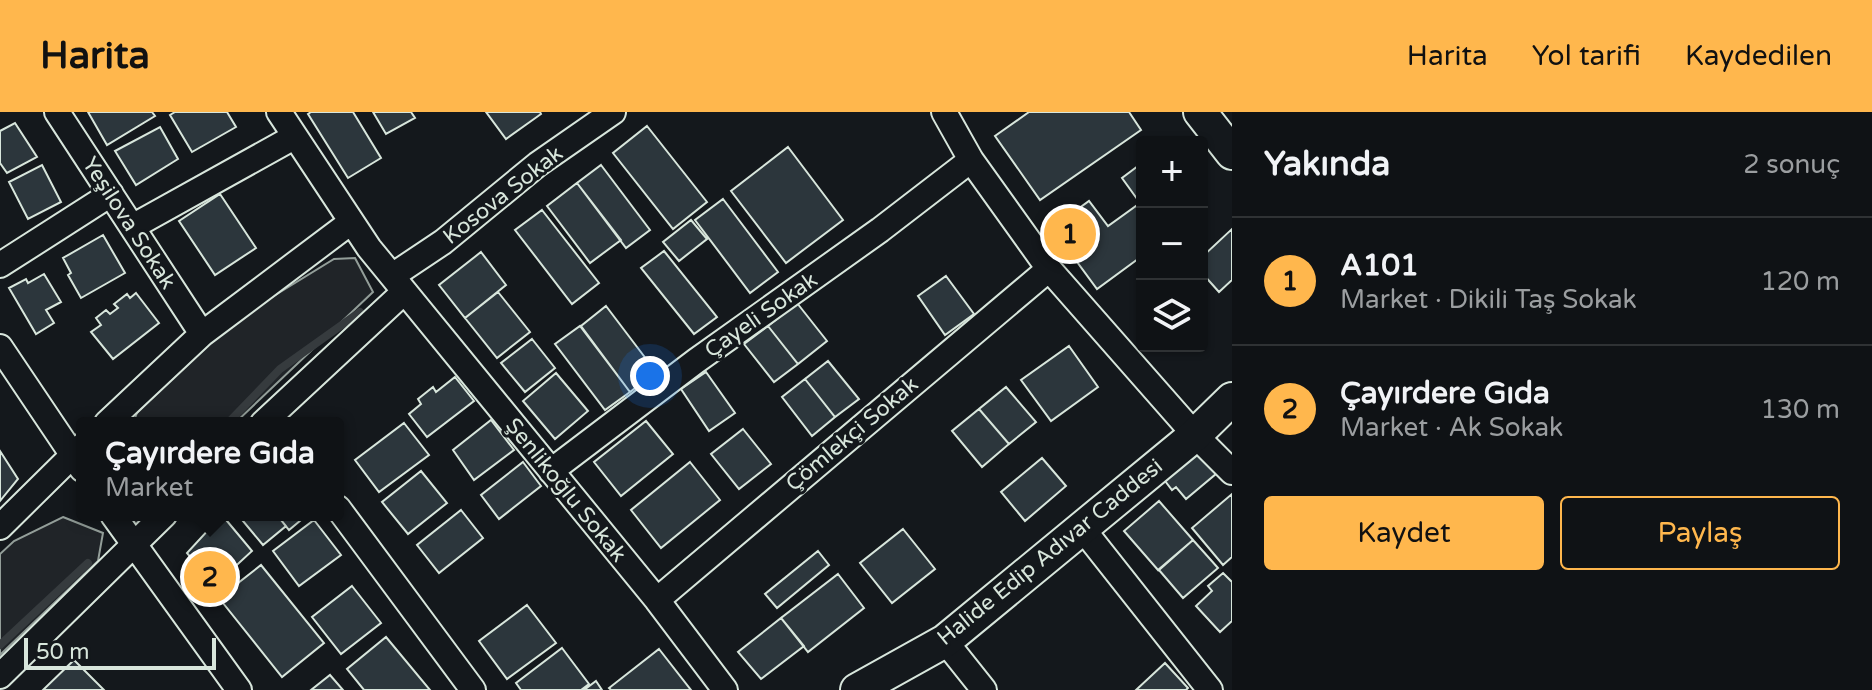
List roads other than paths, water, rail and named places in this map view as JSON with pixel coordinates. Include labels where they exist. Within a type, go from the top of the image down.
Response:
[{"type":"street","name":"Yeşilova Sokak","points":[[57,112],[202,334]]},
{"type":"street","name":"Şenlikoğlu Sokak","points":[[279,112],[351,222],[398,284],[657,600],[725,690]]},
{"type":"street","name":"Kosova Sokak","points":[[273,417],[398,284],[443,242],[538,164],[583,121],[613,112]]},
{"type":"street","points":[[944,112],[971,160],[1049,269],[1195,435],[1232,472]]},
{"type":"street","points":[[1200,112],[1228,139]]},
{"type":"street","points":[[132,227],[294,137]]},
{"type":"street","name":"Çayeli Sokak","points":[[551,471],[971,160]]},
{"type":"street","points":[[0,265],[111,194]]},
{"type":"street","points":[[113,417],[202,334],[351,222]]},
{"type":"street","name":"Çömlekçi Sokak","points":[[657,600],[1049,269]]},
{"type":"street","points":[[0,347],[76,453]]},
{"type":"street","name":"Halide Edip Adıvar Caddesi","points":[[857,690],[945,641],[1195,435],[1232,399]]},
{"type":"street","points":[[0,527],[76,460]]},
{"type":"street","points":[[344,516],[473,690]]},
{"type":"street","points":[[117,521],[239,690]]},
{"type":"street","points":[[0,676],[157,521]]},
{"type":"street","points":[[1082,528],[1210,690]]},
{"type":"street","points":[[945,641],[984,690]]},
{"type":"waterway","points":[[234,417],[280,369],[360,312]]},
{"type":"waterway","points":[[0,645],[88,563]]},
{"type":"place","name":"A101","points":[[1070,234]]},
{"type":"place","name":"Çayırdere Gıda","points":[[210,577]]}]
